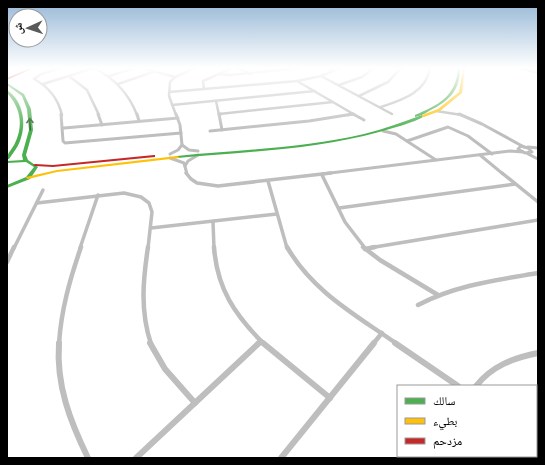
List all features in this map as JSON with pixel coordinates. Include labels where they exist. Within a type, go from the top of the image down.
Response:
[{"type":"street","points":[[7,90],[21,108],[23,125],[18,142],[7,158]]},
{"type":"street","points":[[14,90],[22,96],[29,109],[31,126],[24,153],[26,161]]},
{"type":"street","points":[[48,90],[56,99],[63,117],[63,141],[69,144],[181,133]]},
{"type":"street","points":[[86,90],[96,105],[102,125]]},
{"type":"street","points":[[122,90],[132,104],[138,122]]},
{"type":"street","points":[[9,187],[28,178],[51,172],[170,156],[182,145],[178,118],[172,105],[169,92],[196,90]]},
{"type":"street","points":[[348,90],[392,114]]},
{"type":"street","points":[[359,96],[374,90]]},
{"type":"street","points":[[381,107],[407,96],[417,90]]},
{"type":"street","points":[[7,162],[26,161],[35,165],[58,166],[336,140],[383,131],[395,131],[433,111],[454,90]]},
{"type":"street","points":[[182,145],[189,150],[198,153],[352,134],[396,123],[433,111],[445,106],[461,90]]},
{"type":"street","points":[[172,105],[315,91],[364,120]]},
{"type":"street","points":[[216,101],[222,130]]},
{"type":"street","points":[[219,114],[296,108],[333,102]]},
{"type":"street","points":[[445,106],[454,113]]},
{"type":"street","points":[[433,111],[454,113],[484,124],[525,147],[538,159]]},
{"type":"street","points":[[210,131],[309,121],[354,114]]},
{"type":"street","points":[[64,128],[178,118]]},
{"type":"street","points":[[407,141],[440,129],[449,128],[458,130],[472,138],[492,154]]},
{"type":"street","points":[[395,131],[407,141],[436,160]]},
{"type":"street","points":[[514,142],[518,148],[538,159]]},
{"type":"street","points":[[170,156],[185,166],[189,178],[196,182],[206,185],[224,186],[492,154],[525,147],[538,148]]},
{"type":"street","points":[[510,151],[532,152],[538,148]]},
{"type":"street","points":[[185,166],[188,161],[198,153]]},
{"type":"street","points":[[480,155],[538,202]]},
{"type":"street","points":[[28,178],[34,172],[35,165]]},
{"type":"street","points":[[322,175],[354,237],[365,249],[438,295]]},
{"type":"street","points":[[268,181],[287,248],[306,276],[329,297],[457,385]]},
{"type":"street","points":[[340,208],[515,184]]},
{"type":"street","points":[[7,262],[43,190]]},
{"type":"street","points":[[37,203],[124,193],[142,197],[151,207],[151,228],[142,297],[145,331],[154,354],[162,366],[195,403]]},
{"type":"street","points":[[88,458],[74,433],[63,404],[58,376],[57,349],[63,304],[98,196]]},
{"type":"street","points":[[151,228],[277,214]]},
{"type":"street","points":[[365,249],[538,220]]},
{"type":"street","points":[[213,222],[216,264],[222,287],[235,311],[262,341],[330,398]]},
{"type":"street","points":[[418,305],[438,295],[460,288],[538,273]]},
{"type":"street","points":[[282,458],[382,333]]},
{"type":"street","points":[[136,458],[262,341]]},
{"type":"street","points":[[477,385],[498,366],[516,358],[538,353]]},
{"type":"traffic: fast","points":[[15,90],[23,95],[29,109],[31,130],[24,155],[26,161]]},
{"type":"traffic: fast","points":[[416,116],[439,104],[446,99],[454,90]]},
{"type":"traffic: fast","points":[[7,91],[19,107],[22,124],[18,142],[7,158]]},
{"type":"traffic: fast","points":[[177,157],[302,146],[333,141],[394,127],[423,116]]},
{"type":"traffic: fast","points":[[7,162],[27,161],[36,167],[28,178],[7,187]]},
{"type":"traffic: slow","points":[[423,116],[439,110],[461,92],[461,90]]},
{"type":"traffic: slow","points":[[28,178],[57,171],[177,157]]},
{"type":"traffic: jam","points":[[35,165],[53,166],[154,156]]}]
